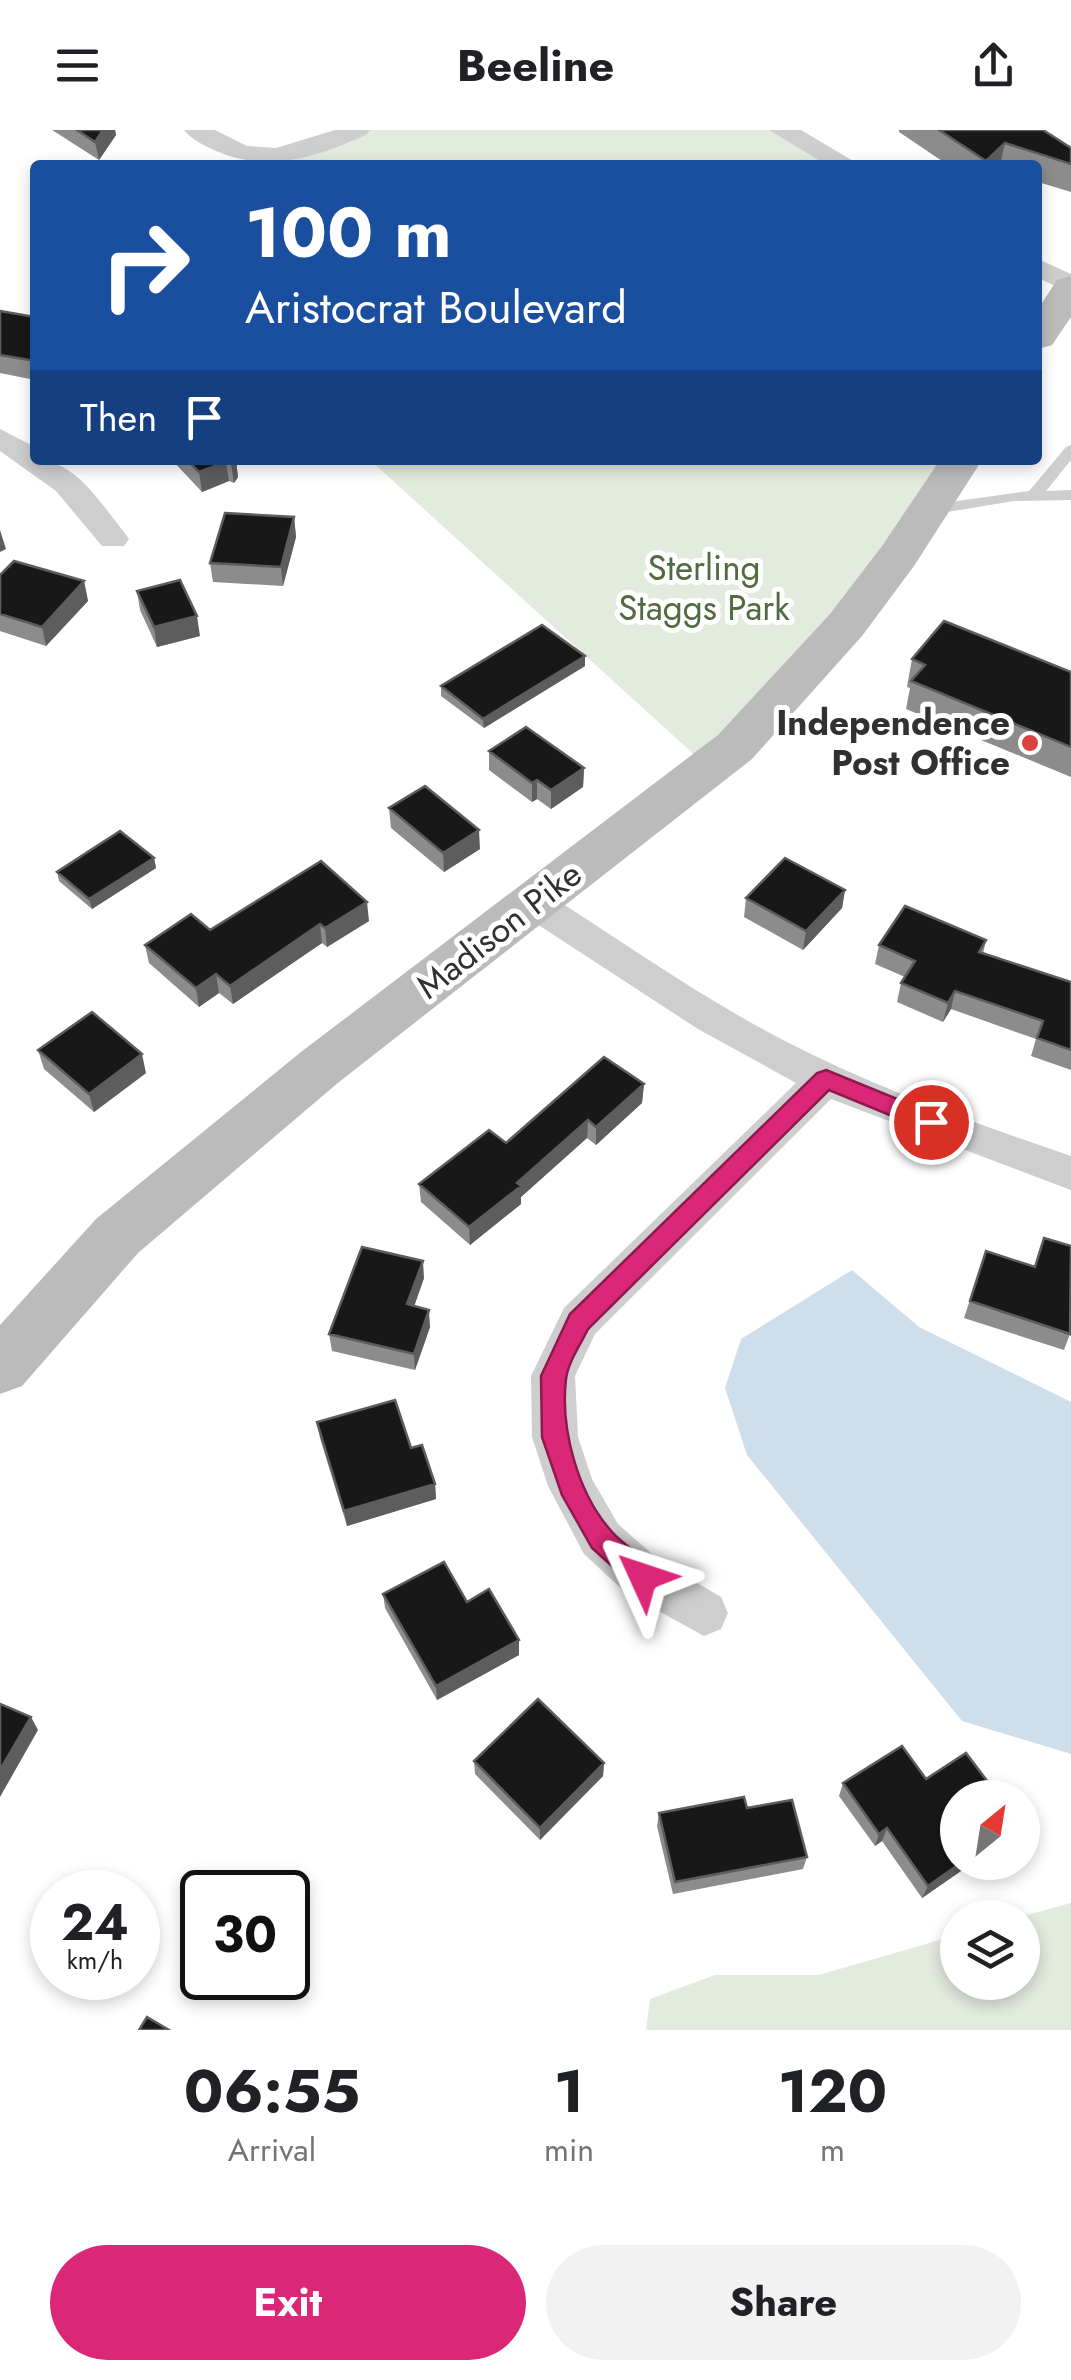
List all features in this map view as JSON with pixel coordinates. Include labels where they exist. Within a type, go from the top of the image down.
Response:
[{"type":"main road","points":[[1042,332],[1071,286]]},
{"type":"main road","name":"Madison Pike","points":[[0,1367],[117,1236],[320,1067],[735,747],[846,625],[957,465]]},
{"type":"street","points":[[196,130],[239,154],[261,157],[294,157],[357,130]]},
{"type":"street","points":[[782,130],[838,160]]},
{"type":"street","points":[[1042,268],[1071,286]]},
{"type":"street","points":[[0,438],[30,457]]},
{"type":"street","points":[[42,465],[67,484],[112,540]]},
{"type":"street","points":[[533,903],[770,1051],[826,1079],[966,1137],[1071,1172]]},
{"type":"street","points":[[704,1613],[643,1577],[601,1539],[571,1486],[555,1437],[553,1376],[579,1321],[826,1079]]},
{"type":"lane","points":[[1034,495],[1071,450]]},
{"type":"lane","points":[[928,510],[1034,495],[1071,495]]},
{"type":"green space","points":[[357,130],[782,130],[838,160],[294,160]]},
{"type":"green space","name":"Sterling Staggs Park","points":[[376,465],[957,465],[709,768]]},
{"type":"green space","points":[[1071,1903],[1071,2030],[646,2030],[650,1999],[715,1975],[819,1975],[940,1940],[940,2000],[1040,2000],[1040,1912]]},
{"type":"water","points":[[852,1270],[919,1327],[1071,1402],[1071,1754],[962,1721],[747,1455],[725,1388],[741,1339]]},
{"type":"building","points":[[77,130],[103,130],[95,142]]},
{"type":"building","points":[[939,130],[1043,130],[1071,148],[1071,164],[1005,143],[984,160]]},
{"type":"building","points":[[0,311],[30,316],[30,360],[0,355]]},
{"type":"building","points":[[192,465],[218,465],[199,472]]},
{"type":"building","points":[[225,513],[294,517],[281,567],[210,563]]},
{"type":"building","points":[[14,561],[84,581],[42,627],[0,614],[0,575]]},
{"type":"building","points":[[180,580],[197,616],[154,627],[137,591]]},
{"type":"building","points":[[944,621],[1071,672],[1071,747],[911,681],[925,665],[912,659]]},
{"type":"building","points":[[542,625],[585,656],[483,719],[441,686]]},
{"type":"building","points":[[526,727],[584,768],[551,790],[537,780],[532,783],[489,751]]},
{"type":"building","points":[[425,786],[479,830],[443,853],[389,808]]},
{"type":"building","points":[[120,831],[154,858],[89,899],[57,872]]},
{"type":"building","points":[[785,858],[845,890],[806,931],[746,898]]},
{"type":"building","points":[[321,861],[367,902],[325,928],[320,924],[230,986],[216,974],[196,988],[145,945],[191,914],[210,930]]},
{"type":"building","points":[[905,906],[986,940],[979,952],[1071,982],[1071,1050],[1037,1038],[1043,1021],[955,991],[948,1003],[901,983],[915,961],[879,945]]},
{"type":"building","points":[[92,1012],[142,1054],[89,1094],[38,1050]]},
{"type":"building","points":[[604,1057],[644,1084],[596,1127],[588,1120],[517,1183],[521,1186],[469,1227],[419,1184],[489,1130],[506,1143]]},
{"type":"building","points":[[1044,1238],[1071,1246],[1070,1334],[970,1301],[986,1251],[1035,1267]]},
{"type":"building","points":[[362,1247],[423,1261],[407,1304],[429,1310],[414,1354],[329,1334]]},
{"type":"building","points":[[395,1400],[411,1448],[422,1445],[435,1484],[344,1511],[317,1422]]},
{"type":"building","points":[[444,1562],[467,1602],[489,1589],[519,1640],[436,1686],[383,1594]]},
{"type":"building","points":[[538,1699],[604,1763],[540,1828],[474,1761]]},
{"type":"building","points":[[0,1704],[31,1717],[0,1770]]},
{"type":"building","points":[[902,1746],[926,1779],[966,1753],[986,1780],[940,1780],[940,1878],[928,1886],[887,1828],[879,1834],[843,1783]]},
{"type":"building","points":[[744,1797],[747,1808],[792,1800],[807,1857],[675,1882],[659,1813]]},
{"type":"building","points":[[147,2017],[169,2030],[139,2030]]},
{"type":"place","name":"Independence Post Office","points":[[1030,743]]},
{"type":"route","points":[[643,1577],[601,1539],[571,1486],[555,1437],[553,1376],[579,1321],[826,1079],[931,1122]]}]
